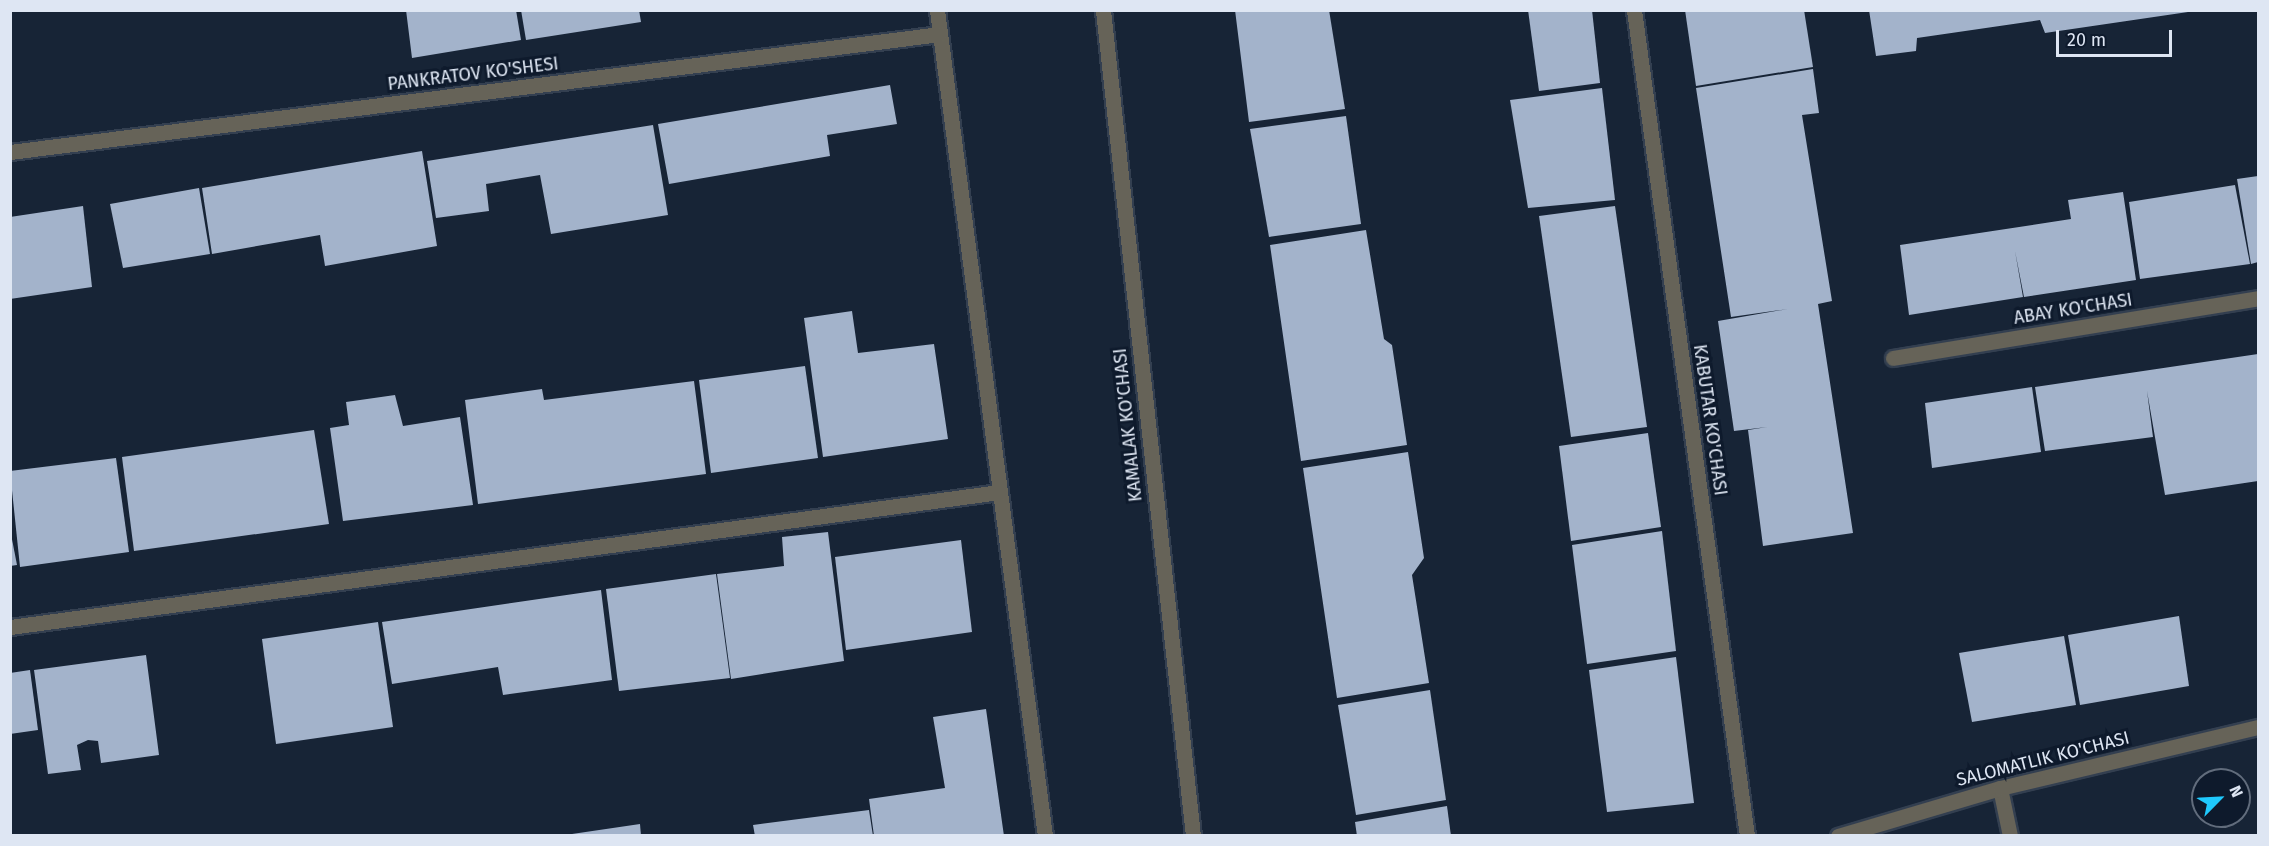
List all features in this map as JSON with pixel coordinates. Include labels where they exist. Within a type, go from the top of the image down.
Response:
[{"type":"street","points":[[937,10],[1045,836]]},
{"type":"street","name":"KAMALAK KO'CHASI","points":[[1103,10],[1193,836]]},
{"type":"street","name":"KABUTAR KO'CHASI","points":[[1634,10],[1747,836]]},
{"type":"street","name":"PANKRATOV KO'SHESI","points":[[10,152],[940,34]]},
{"type":"street","name":"ABAY KO'CHASI","points":[[1893,358],[2259,298]]},
{"type":"street","points":[[10,627],[1000,492]]},
{"type":"street","name":"SALOMATLIK KO'CHASI","points":[[1839,836],[2000,788],[2259,727]]},
{"type":"street","points":[[2000,788],[2010,836]]},
{"type":"building","points":[[406,10],[516,10],[521,40],[412,58]]},
{"type":"building","points":[[521,10],[639,10],[641,22],[526,40]]},
{"type":"building","points":[[1235,10],[1329,10],[1345,109],[1249,122]]},
{"type":"building","points":[[1528,10],[1592,10],[1600,83],[1539,91]]},
{"type":"building","points":[[1685,10],[1804,10],[1813,67],[1696,86]]},
{"type":"building","points":[[1869,10],[2188,10],[2188,12],[2045,33],[2040,20],[1917,38],[1916,51],[1876,56]]},
{"type":"building","points":[[1813,69],[1819,113],[1802,115],[1832,301],[1818,304],[1853,533],[1763,546],[1748,430],[1767,427],[1734,431],[1718,321],[1788,309],[1731,317],[1696,88]]},
{"type":"building","points":[[890,85],[897,124],[827,135],[830,156],[669,184],[658,124]]},
{"type":"building","points":[[1602,88],[1615,200],[1528,208],[1510,100]]},
{"type":"building","points":[[1346,116],[1361,224],[1269,237],[1250,129]]},
{"type":"building","points":[[653,125],[668,215],[551,234],[540,175],[486,184],[489,211],[436,218],[427,161]]},
{"type":"building","points":[[422,151],[437,246],[325,266],[320,235],[212,254],[202,188]]},
{"type":"building","points":[[2258,176],[2258,262],[2251,264],[2237,179]]},
{"type":"building","points":[[2235,185],[2250,264],[2140,279],[2129,202]]},
{"type":"building","points":[[199,188],[210,254],[123,268],[110,204]]},
{"type":"building","points":[[2123,192],[2136,280],[2024,297],[2015,251],[2023,297],[1909,315],[1900,245],[2071,219],[2068,200]]},
{"type":"building","points":[[83,206],[92,287],[10,299],[10,217]]},
{"type":"building","points":[[1615,206],[1647,427],[1571,437],[1539,216]]},
{"type":"building","points":[[1366,230],[1384,339],[1392,345],[1407,445],[1301,461],[1270,245]]},
{"type":"building","points":[[852,311],[858,353],[934,344],[948,439],[823,457],[804,318]]},
{"type":"building","points":[[2258,354],[2258,481],[2165,495],[2147,391],[2153,437],[2045,451],[2035,387]]},
{"type":"building","points":[[805,366],[818,458],[711,473],[699,380]]},
{"type":"building","points":[[694,381],[706,474],[478,504],[465,400],[542,389],[544,400]]},
{"type":"building","points":[[2032,387],[2041,452],[1932,468],[1925,403]]},
{"type":"building","points":[[395,395],[403,426],[460,417],[473,505],[343,521],[330,428],[349,425],[346,402]]},
{"type":"building","points":[[314,430],[329,524],[134,551],[122,457]]},
{"type":"building","points":[[1648,433],[1661,527],[1571,541],[1559,446]]},
{"type":"building","points":[[1408,452],[1424,558],[1412,575],[1429,683],[1337,698],[1303,468]]},
{"type":"building","points":[[116,458],[129,552],[20,567],[10,471]]},
{"type":"building","points":[[10,529],[17,565],[10,566]]},
{"type":"building","points":[[1662,531],[1676,651],[1587,664],[1572,545]]},
{"type":"building","points":[[828,532],[844,661],[731,679],[717,574],[784,566],[782,537]]},
{"type":"building","points":[[961,540],[972,632],[846,650],[835,557]]},
{"type":"building","points":[[716,574],[730,678],[619,691],[606,589]]},
{"type":"building","points":[[601,590],[612,680],[503,695],[498,667],[392,684],[382,622]]},
{"type":"building","points":[[2179,616],[2189,686],[2080,705],[2068,635]]},
{"type":"building","points":[[378,622],[393,727],[276,744],[262,639]]},
{"type":"building","points":[[2064,636],[2076,705],[1972,722],[1959,653]]},
{"type":"building","points":[[146,655],[159,755],[101,763],[98,741],[88,740],[77,745],[81,770],[48,774],[34,670]]},
{"type":"building","points":[[1676,657],[1694,803],[1607,812],[1589,670]]},
{"type":"building","points":[[30,670],[38,730],[10,734],[10,673]]},
{"type":"building","points":[[1430,690],[1446,800],[1356,815],[1338,705]]},
{"type":"building","points":[[986,709],[1004,836],[874,836],[869,799],[945,788],[933,717]]},
{"type":"building","points":[[1447,806],[1451,836],[1357,836],[1355,822]]},
{"type":"building","points":[[869,810],[873,836],[755,836],[753,825]]},
{"type":"building","points":[[640,824],[641,836],[572,836],[572,834]]}]
